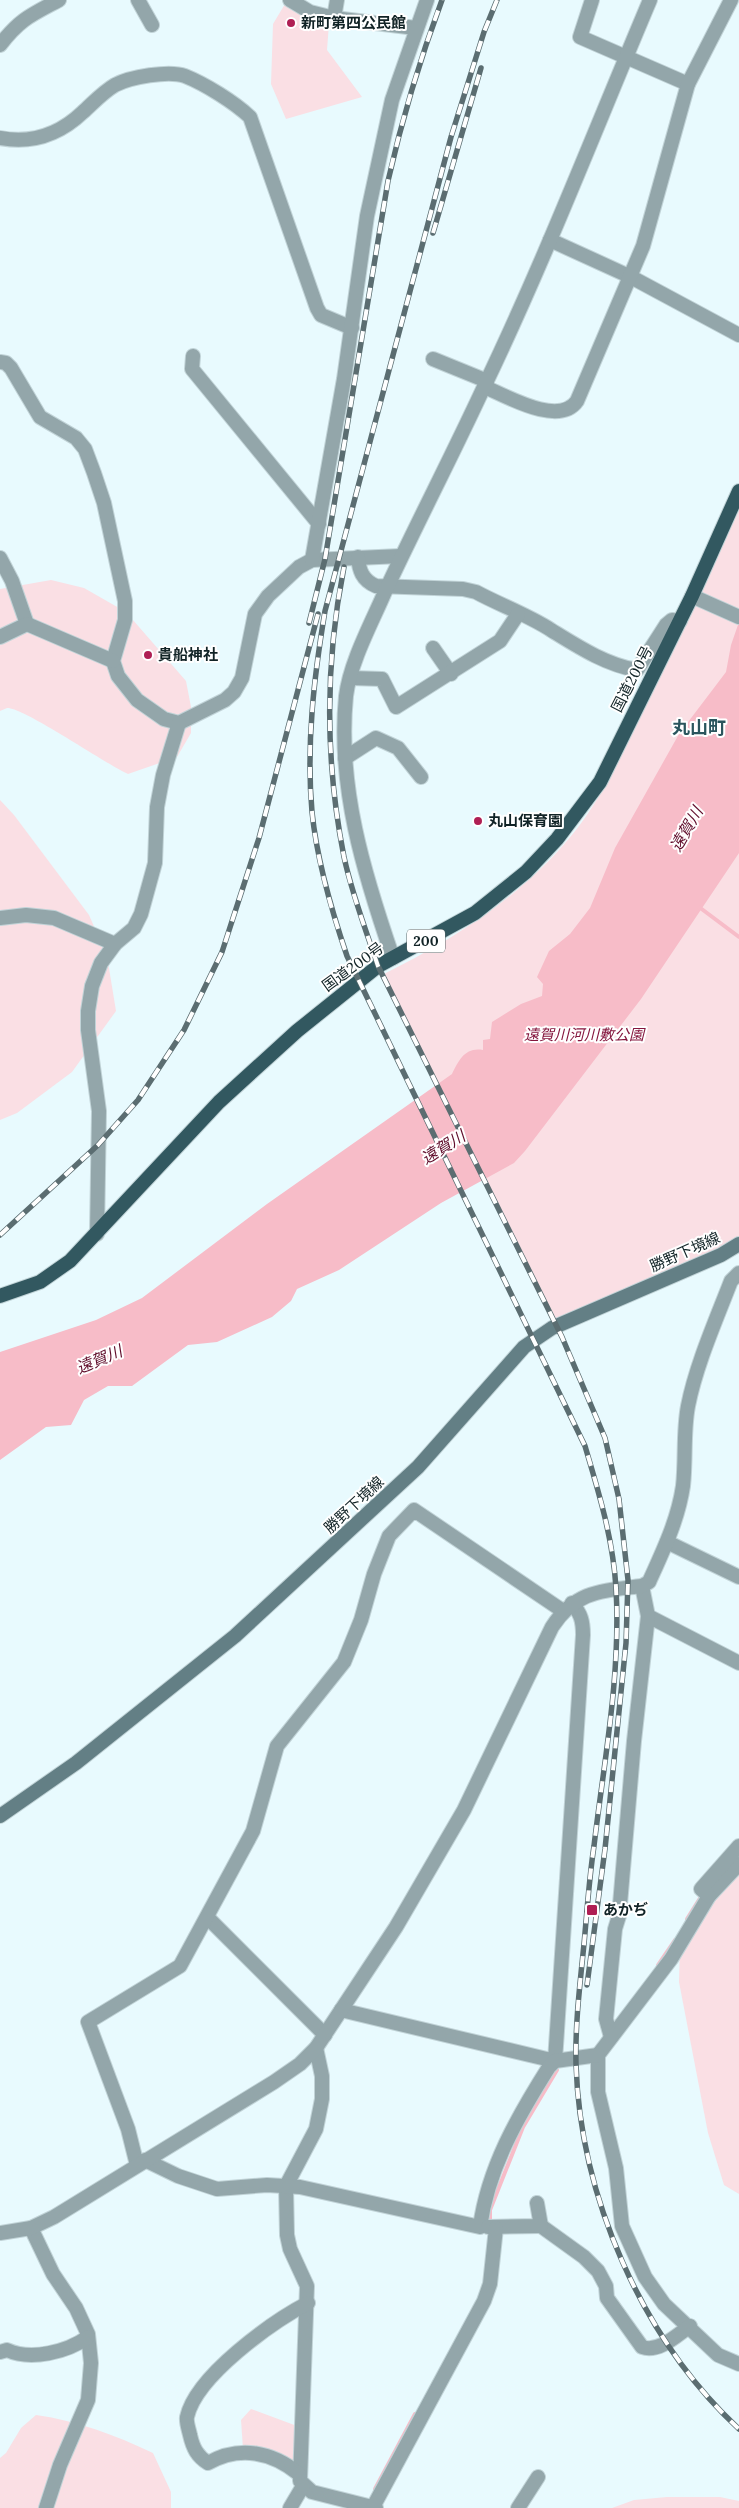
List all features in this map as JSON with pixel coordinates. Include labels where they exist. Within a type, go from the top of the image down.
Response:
[{"type":"highway","name":"国道200号","points":[[0,1296],[40,1282],[70,1261],[219,1102],[296,1030],[378,966],[475,913],[526,872],[558,840],[600,782],[680,621],[696,597],[739,491]]},
{"type":"main road","name":"勝野下境線","points":[[0,1816],[76,1764],[235,1636],[418,1467],[524,1346],[552,1328],[721,1255],[739,1244]]},
{"type":"street","points":[[0,45],[14,26],[24,18],[59,0]]},
{"type":"street","points":[[138,0],[152,25]]},
{"type":"street","points":[[290,0],[310,12],[334,18],[416,28]]},
{"type":"street","points":[[334,18],[337,0]]},
{"type":"street","points":[[312,560],[352,328],[367,216],[392,100],[427,0]]},
{"type":"street","points":[[592,0],[580,37],[688,84]]},
{"type":"street","points":[[393,958],[374,901],[347,786],[343,739],[347,692],[361,647],[388,585],[486,384],[550,240],[650,0]]},
{"type":"street","points":[[433,359],[534,408],[558,412],[573,407],[643,246],[688,84],[732,0]]},
{"type":"street","points":[[0,138],[29,140],[51,135],[80,116],[117,84],[155,75],[184,76],[233,104],[250,117],[317,308],[321,315],[352,328]]},
{"type":"street","points":[[550,240],[631,277],[739,335]]},
{"type":"street","points":[[193,356],[192,370],[319,524]]},
{"type":"street","points":[[0,362],[11,368],[40,417],[76,438],[88,456],[104,502],[126,601],[125,620],[113,661],[118,676],[137,700],[164,719],[179,723],[225,700],[234,692],[242,678],[255,614],[268,596],[300,567],[312,560],[401,556]]},
{"type":"street","points":[[358,557],[359,569],[370,583],[376,586],[388,585],[476,592],[551,629],[569,643],[627,668],[637,670],[666,625],[672,620],[680,621]]},
{"type":"street","points":[[0,558],[12,581],[27,624],[113,661]]},
{"type":"street","points":[[696,597],[739,617]]},
{"type":"street","points":[[351,678],[382,679],[396,707],[451,674],[500,641],[518,614]]},
{"type":"street","points":[[0,637],[27,624]]},
{"type":"street","points":[[433,648],[451,674]]},
{"type":"street","points":[[97,1234],[99,1111],[88,1030],[88,1010],[92,986],[100,963],[115,944],[134,928],[152,877],[156,807],[163,775],[179,723]]},
{"type":"street","points":[[345,758],[376,738],[398,748],[421,777]]},
{"type":"street","points":[[0,918],[26,915],[54,918],[115,944]]},
{"type":"street","points":[[0,2233],[31,2228],[54,2217],[274,2082],[300,2064],[316,2048],[396,1927],[464,1810],[552,1627],[567,1607],[597,1593],[642,1586],[649,1582],[679,1509],[683,1484],[685,1429],[690,1392],[732,1280],[739,1273]]},
{"type":"street","points":[[308,2303],[288,2314],[241,2349],[210,2378],[196,2397],[186,2418],[193,2448],[201,2459],[208,2463],[220,2456],[243,2453],[267,2454],[286,2463],[312,2492],[374,2508],[484,2301],[490,2284],[489,2228],[483,2206],[500,2155],[521,2111],[555,2061],[583,1635],[583,1622],[580,1612],[567,1607],[414,1510],[389,1536],[374,1574],[361,1620],[344,1662],[277,1746],[253,1831],[208,1918],[180,1966],[88,2022],[141,2162],[217,2189],[267,2185],[300,2187],[489,2228],[523,2225],[541,2226],[584,2257],[598,2271],[606,2286],[607,2298],[642,2348],[651,2349],[660,2346],[690,2326]]},
{"type":"street","points":[[667,1542],[739,1577]]},
{"type":"street","points":[[611,2037],[606,2019],[622,1887],[628,1829],[626,1815],[648,1616],[642,1586]]},
{"type":"street","points":[[648,1616],[739,1663]]},
{"type":"street","points":[[739,1846],[706,1893],[671,1959],[598,2055],[598,2092],[616,2168],[622,2226],[645,2277],[664,2304],[690,2326],[718,2355],[739,2364]]},
{"type":"street","points":[[706,1893],[739,1864]]},
{"type":"street","points":[[208,1918],[324,2035]]},
{"type":"street","points":[[341,2010],[555,2061],[598,2055]]},
{"type":"street","points":[[290,2508],[301,2480],[308,2303],[307,2286],[290,2249],[287,2235],[286,2186],[316,2129],[322,2099],[322,2076],[316,2048]]},
{"type":"street","points":[[537,2204],[541,2226]]},
{"type":"street","points":[[31,2228],[53,2274],[76,2308],[88,2337],[91,2363],[88,2400],[60,2465],[46,2508]]},
{"type":"street","points":[[0,2352],[7,2350],[18,2355],[29,2356],[79,2344],[88,2337]]},
{"type":"street","points":[[518,2508],[538,2477]]},
{"type":"green space","points":[[285,4],[329,24],[327,50],[362,97],[286,119],[271,84],[273,24]]},
{"type":"green space","name":"遠賀川河川敷公園","points":[[739,510],[739,1236],[709,1254],[556,1319],[380,976],[433,948],[483,916],[530,879],[571,836],[593,806],[620,758],[693,610]]},
{"type":"green space","points":[[51,580],[84,588],[126,612],[186,681],[191,707],[191,733],[177,757],[128,774],[30,716],[7,708],[0,711],[0,589]]},
{"type":"green space","points":[[0,800],[14,815],[89,915],[107,956],[116,1011],[72,1072],[17,1113],[0,1120]]},
{"type":"green space","points":[[739,1874],[739,2194],[724,2185],[708,2133],[679,1982],[680,1945],[696,1915]]},
{"type":"green space","points":[[251,2409],[297,2426],[297,2461],[293,2463],[243,2449],[241,2420]]},
{"type":"green space","points":[[36,2415],[67,2421],[96,2430],[125,2440],[153,2453],[171,2492],[171,2508],[0,2508],[0,2458],[6,2453],[21,2428]]},
{"type":"green space","points":[[667,2497],[720,2497],[739,2501],[739,2508],[612,2508],[634,2500]]},
{"type":"water","name":"遠賀川","points":[[739,622],[739,853],[641,999],[525,1151],[514,1163],[441,1203],[339,1270],[297,1289],[291,1301],[272,1317],[217,1342],[188,1345],[132,1386],[108,1386],[84,1400],[71,1425],[46,1427],[0,1460],[0,1352],[96,1320],[142,1298],[267,1204],[452,1074],[460,1059],[467,1053],[483,1050],[483,1040],[490,1039],[492,1022],[521,1004],[542,996],[543,984],[537,977],[549,951],[570,934],[590,908],[615,848],[679,734],[726,672],[731,645]]},
{"type":"waterway","points":[[699,907],[739,937]]},
{"type":"waterway","points":[[687,1919],[702,1895]]},
{"type":"waterway","points":[[658,1965],[675,1940]]},
{"type":"waterway","points":[[490,2224],[490,2210],[523,2127],[557,2070]]},
{"type":"waterway","points":[[375,2489],[415,2414]]},
{"type":"railway","points":[[309,623],[325,559],[388,181],[412,89],[442,0]]},
{"type":"railway","points":[[497,0],[484,32],[451,137],[325,611],[312,711],[310,761],[312,812],[317,849],[325,885],[347,956],[585,1446],[600,1499],[609,1534],[616,1588],[616,1653],[611,1718],[591,1871],[578,2004],[576,2064],[580,2114],[590,2164],[604,2214],[623,2262],[646,2309],[673,2353],[704,2393],[739,2429]]},
{"type":"railway","points":[[433,233],[481,68]]},
{"type":"railway","points":[[344,567],[333,639],[330,712],[333,785],[344,857],[351,885],[378,966],[562,1337],[605,1438],[619,1499],[628,1580],[626,1643],[605,1849],[587,1985]]},
{"type":"railway","points":[[0,1235],[98,1145],[138,1100],[184,1030],[222,952],[259,838],[318,614]]},
{"type":"place","name":"新町第四公民館","points":[[291,23]]},
{"type":"place","name":"貴船神社","points":[[148,655]]},
{"type":"place","name":"丸山保育園","points":[[478,821]]},
{"type":"place","name":"あかぢ","points":[[592,1910]]},
{"type":"district","name":"丸山町","points":[[699,728]]}]
